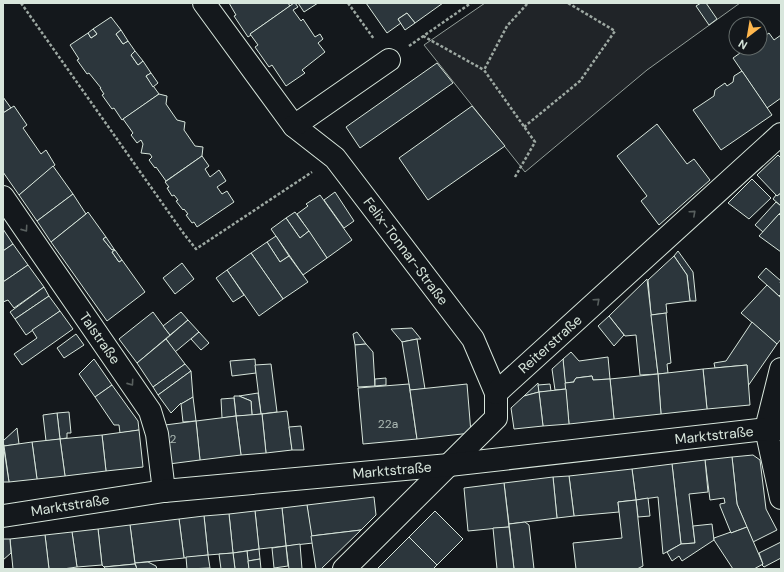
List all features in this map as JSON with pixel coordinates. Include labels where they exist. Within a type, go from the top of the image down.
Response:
[{"type":"street","name":"Felix-Tonnar-Straße","points":[[204,3],[294,126],[335,158],[473,339],[496,393]]},
{"type":"street","points":[[294,126],[389,60]]},
{"type":"street","name":"Reiterstraße","points":[[496,393],[781,134]]},
{"type":"street","name":"Talstraße","points":[[3,197],[150,411],[157,434],[164,491]]},
{"type":"street","points":[[781,369],[773,429],[781,498]]},
{"type":"street","points":[[344,569],[496,418],[496,393]]},
{"type":"street","name":"Marktstraße","points":[[3,516],[164,491],[449,465],[773,429]]},
{"type":"path","points":[[21,3],[196,249],[297,181],[335,158]]},
{"type":"path","points":[[348,3],[389,60],[471,3]]},
{"type":"path","points":[[484,70],[507,26],[528,3]]},
{"type":"path","points":[[524,127],[580,81],[615,31],[568,3]]},
{"type":"path","points":[[423,36],[484,70],[534,142],[515,176]]},
{"type":"shaded area","points":[[485,3],[740,3],[647,70],[525,172],[424,45]]},
{"type":"building","points":[[229,3],[288,3],[290,6],[250,34],[251,35],[248,37],[234,16],[236,15]]},
{"type":"building","points":[[294,3],[298,7],[293,10],[301,21],[303,19],[315,37],[320,34],[323,39],[318,43],[325,52],[302,70],[305,73],[286,86],[272,65],[269,67],[255,47],[258,45],[250,34]]},
{"type":"building","points":[[298,3],[318,3],[304,12]]},
{"type":"building","points":[[366,3],[443,3],[415,23],[407,13],[398,19],[401,23],[387,33]]},
{"type":"building","points":[[701,3],[706,3],[717,19],[709,25],[696,6]]},
{"type":"building","points":[[407,13],[415,23],[405,30],[398,19]]},
{"type":"building","points":[[111,17],[121,30],[116,34],[123,44],[128,41],[135,51],[131,55],[138,65],[143,61],[151,73],[146,76],[159,94],[122,120],[114,108],[112,109],[102,95],[104,94],[101,88],[89,73],[87,74],[77,60],[79,59],[70,45],[88,33],[91,38],[97,34],[93,29]]},
{"type":"building","points":[[93,29],[97,34],[91,38],[88,33]]},
{"type":"building","points":[[121,30],[128,41],[123,44],[116,34]]},
{"type":"building","points":[[768,34],[774,40],[781,35],[781,98],[767,108],[733,58],[736,56],[768,56]]},
{"type":"building","points":[[135,51],[143,61],[138,65],[131,55]]},
{"type":"building","points":[[437,63],[453,83],[360,148],[346,127]]},
{"type":"building","points":[[742,71],[772,115],[721,150],[693,110],[714,96],[715,90],[725,83],[727,86],[733,82],[734,76]]},
{"type":"building","points":[[151,73],[158,83],[153,87],[146,76]]},
{"type":"building","points":[[159,94],[167,96],[166,104],[177,120],[185,122],[184,130],[195,146],[203,147],[202,156],[166,181],[149,160],[152,157],[150,154],[141,153],[143,144],[141,140],[137,143],[131,135],[133,133],[123,119]]},
{"type":"building","points":[[3,97],[11,108],[3,113]]},
{"type":"building","points":[[14,106],[27,125],[23,128],[41,154],[46,150],[55,165],[19,195],[3,172],[3,113]]},
{"type":"building","points":[[472,106],[505,146],[428,200],[399,158]]},
{"type":"building","points":[[657,124],[687,164],[694,159],[710,180],[659,225],[641,201],[647,196],[617,156]]},
{"type":"building","points":[[778,155],[781,158],[781,193],[777,196],[757,175]]},
{"type":"building","points":[[202,156],[209,166],[205,169],[210,177],[219,170],[226,181],[217,187],[222,194],[227,191],[234,202],[197,227],[186,215],[188,214],[176,201],[178,200],[174,195],[172,196],[167,188],[169,187],[165,182]]},
{"type":"building","points":[[53,166],[73,194],[37,221],[19,195]]},
{"type":"building","points":[[752,179],[771,198],[749,219],[728,203]]},
{"type":"building","points":[[335,192],[354,221],[344,228],[324,200]]},
{"type":"building","points":[[781,193],[780,205],[773,199],[776,195],[777,196]]},
{"type":"building","points":[[73,194],[86,214],[51,242],[37,221]]},
{"type":"building","points":[[320,195],[352,240],[327,258],[297,214],[308,206],[306,204]]},
{"type":"building","points":[[776,202],[781,206],[781,212],[763,232],[755,225]]},
{"type":"building","points":[[88,212],[106,237],[103,239],[112,250],[115,250],[112,252],[119,262],[122,260],[145,292],[107,321],[51,242]]},
{"type":"building","points":[[295,212],[309,231],[300,238],[286,218]]},
{"type":"building","points":[[779,214],[781,216],[781,252],[759,236]]},
{"type":"building","points":[[286,218],[300,238],[309,231],[327,258],[303,275],[271,229]]},
{"type":"building","points":[[3,229],[13,244],[3,251]]},
{"type":"building","points":[[276,236],[289,256],[280,262],[267,242]]},
{"type":"building","points":[[106,237],[114,249],[112,250],[103,239]]},
{"type":"building","points":[[267,242],[280,262],[289,256],[308,282],[283,299],[251,253]]},
{"type":"building","points":[[13,244],[28,265],[3,282],[3,251]]},
{"type":"building","points":[[115,250],[122,260],[119,262],[112,252]]},
{"type":"building","points":[[678,251],[693,272],[696,301],[690,301],[687,275],[674,256]]},
{"type":"building","points":[[251,253],[283,299],[259,316],[227,270]]},
{"type":"building","points":[[674,256],[687,275],[690,301],[666,304],[667,313],[651,315],[648,280]]},
{"type":"building","points":[[182,263],[194,279],[175,294],[163,278]]},
{"type":"building","points":[[28,265],[44,287],[14,308],[8,300],[3,302],[3,282]]},
{"type":"building","points":[[766,268],[781,281],[781,294],[779,296],[758,277]]},
{"type":"building","points":[[227,270],[244,295],[233,302],[216,278]]},
{"type":"building","points":[[647,279],[658,374],[640,375],[636,335],[625,336],[609,316]]},
{"type":"building","points":[[767,285],[781,298],[781,339],[777,344],[741,313]]},
{"type":"building","points":[[44,287],[49,296],[15,319],[10,312]]},
{"type":"building","points":[[49,296],[60,311],[26,335],[15,319]]},
{"type":"building","points":[[60,311],[73,329],[22,365],[14,354],[37,338],[32,330]]},
{"type":"building","points":[[153,312],[170,335],[137,363],[119,339]]},
{"type":"building","points":[[181,312],[188,320],[170,335],[163,326]]},
{"type":"building","points":[[666,313],[671,363],[667,364],[668,373],[658,374],[651,315]]},
{"type":"building","points":[[609,316],[624,335],[614,346],[598,326]]},
{"type":"building","points":[[188,320],[199,332],[175,352],[166,339]]},
{"type":"building","points":[[752,322],[777,344],[748,386],[747,365],[715,368],[714,363],[726,361]]},
{"type":"building","points":[[412,328],[421,339],[402,342],[391,329]]},
{"type":"building","points":[[199,332],[209,343],[201,350],[191,339]]},
{"type":"building","points":[[357,332],[366,344],[355,345],[353,334]]},
{"type":"building","points":[[76,334],[84,345],[64,358],[57,348]]},
{"type":"building","points":[[166,339],[185,364],[153,387],[137,363]]},
{"type":"building","points":[[417,339],[425,389],[410,390],[402,342]]},
{"type":"building","points":[[366,344],[373,352],[375,386],[358,387],[355,345]]},
{"type":"building","points":[[571,352],[579,361],[608,357],[610,379],[593,380],[592,376],[576,378],[574,382],[565,383],[563,359]]},
{"type":"building","points":[[94,359],[112,385],[95,397],[79,374]]},
{"type":"building","points":[[255,359],[256,373],[232,376],[230,361]]},
{"type":"building","points":[[563,359],[566,389],[555,390],[552,369]]},
{"type":"building","points":[[185,364],[191,371],[158,395],[153,387]]},
{"type":"building","points":[[271,364],[277,412],[261,414],[255,365]]},
{"type":"building","points":[[747,365],[750,405],[707,409],[703,369]]},
{"type":"building","points":[[703,369],[707,409],[661,414],[658,374]]},
{"type":"building","points":[[191,371],[193,397],[181,403],[171,413],[158,395]]},
{"type":"building","points":[[658,374],[661,414],[614,419],[610,379]]},
{"type":"building","points":[[592,376],[593,380],[610,379],[614,419],[569,424],[565,383],[574,382],[576,378]]},
{"type":"building","points":[[386,378],[386,385],[375,386],[375,379]]},
{"type":"building","points":[[538,383],[539,392],[524,396]]},
{"type":"building","points":[[409,384],[417,439],[363,444],[358,388]]},
{"type":"building","points":[[467,384],[471,433],[417,439],[410,390]]},
{"type":"building","points":[[550,384],[551,391],[539,392],[538,385]]},
{"type":"building","points":[[112,385],[138,421],[139,430],[120,433],[119,425],[114,425],[95,397]]},
{"type":"building","points":[[566,389],[569,424],[543,426],[539,392]]},
{"type":"building","points":[[539,392],[543,426],[514,429],[511,408],[524,396]]},
{"type":"building","points":[[258,393],[261,414],[252,415],[251,401],[239,396]]},
{"type":"building","points":[[234,396],[239,396],[251,401],[252,415],[236,416]]},
{"type":"building","points":[[193,397],[196,421],[183,422],[181,404]]},
{"type":"building","points":[[234,398],[236,416],[222,418],[221,399]]},
{"type":"building","points":[[287,411],[292,450],[266,453],[262,414]]},
{"type":"building","points":[[69,412],[71,433],[67,433],[67,438],[60,439],[57,413]]},
{"type":"building","points":[[57,413],[60,439],[46,441],[43,415]]},
{"type":"building","points":[[262,414],[266,453],[241,455],[236,416]]},
{"type":"building","points":[[236,416],[241,455],[200,460],[196,421]]},
{"type":"building","points":[[196,421],[200,460],[169,464],[165,425]]},
{"type":"building","points":[[301,426],[304,450],[292,450],[289,427]]},
{"type":"building","points":[[17,428],[19,444],[4,446],[3,441]]},
{"type":"building","points":[[139,430],[143,467],[106,471],[102,435]]},
{"type":"building","points":[[102,435],[106,471],[65,476],[60,439]]},
{"type":"building","points":[[60,439],[65,476],[37,479],[32,442]]},
{"type":"building","points":[[32,442],[37,479],[9,482],[4,446]]},
{"type":"building","points":[[3,443],[9,482],[3,482]]},
{"type":"building","points":[[753,455],[760,460],[766,509],[777,530],[753,542],[737,504],[732,457]]},
{"type":"building","points":[[732,457],[737,504],[747,527],[731,533],[720,506],[720,504],[725,503],[724,498],[710,500],[705,460]]},
{"type":"building","points":[[705,460],[708,492],[689,494],[695,543],[681,544],[672,464]]},
{"type":"building","points":[[672,464],[681,544],[663,554],[658,497],[636,500],[632,469]]},
{"type":"building","points":[[632,469],[636,500],[618,502],[619,512],[574,516],[569,476]]},
{"type":"building","points":[[569,476],[574,516],[557,518],[553,477]]},
{"type":"building","points":[[553,477],[557,518],[509,524],[504,483]]},
{"type":"building","points":[[504,483],[509,527],[468,531],[464,488]]},
{"type":"building","points":[[374,497],[376,515],[361,530],[311,536],[307,505]]},
{"type":"building","points":[[648,498],[650,516],[638,517],[636,500]]},
{"type":"building","points":[[636,500],[643,566],[637,569],[576,569],[573,543],[622,538],[618,502]]},
{"type":"building","points":[[307,505],[313,543],[286,546],[282,508]]},
{"type":"building","points":[[282,508],[286,546],[259,549],[255,511]]},
{"type":"building","points":[[255,511],[259,549],[233,553],[229,514]]},
{"type":"building","points":[[435,511],[463,539],[437,565],[409,537]]},
{"type":"building","points":[[229,514],[233,553],[208,555],[204,516]]},
{"type":"building","points":[[204,516],[208,555],[184,558],[179,519]]},
{"type":"building","points":[[179,519],[184,558],[135,563],[130,525]]},
{"type":"building","points":[[525,522],[529,525],[534,569],[514,569],[509,524]]},
{"type":"building","points":[[712,524],[714,540],[682,561],[679,556],[672,561],[667,552],[681,544],[695,543],[693,526]]},
{"type":"building","points":[[130,525],[135,564],[104,567],[102,565],[98,529]]},
{"type":"building","points":[[509,527],[514,569],[497,569],[493,528]]},
{"type":"building","points":[[747,527],[763,564],[754,569],[733,569],[714,538]]},
{"type":"building","points":[[98,529],[102,565],[77,567],[72,532]]},
{"type":"building","points":[[361,530],[321,569],[316,569],[311,536]]},
{"type":"building","points":[[72,532],[77,567],[49,569],[45,535]]},
{"type":"building","points":[[45,535],[49,569],[13,569],[10,539]]},
{"type":"building","points":[[409,537],[437,565],[433,569],[377,569]]},
{"type":"building","points":[[3,539],[10,539],[11,553],[3,560]]},
{"type":"building","points":[[781,542],[781,558],[764,567],[762,565],[763,564],[759,553]]},
{"type":"building","points":[[300,544],[302,569],[289,569],[286,546]]},
{"type":"building","points":[[286,546],[288,566],[274,568],[272,548]]},
{"type":"building","points":[[259,549],[260,559],[248,561],[247,551]]},
{"type":"building","points":[[247,551],[249,569],[235,569],[233,553]]},
{"type":"building","points":[[233,553],[235,569],[221,569],[219,554]]},
{"type":"building","points":[[208,555],[210,568],[187,569],[186,557]]},
{"type":"building","points":[[260,559],[261,569],[249,569],[248,561]]},
{"type":"building","points":[[148,562],[156,566],[157,569],[137,569],[135,563]]},
{"type":"building","points":[[135,564],[137,569],[106,569],[104,567]]}]
